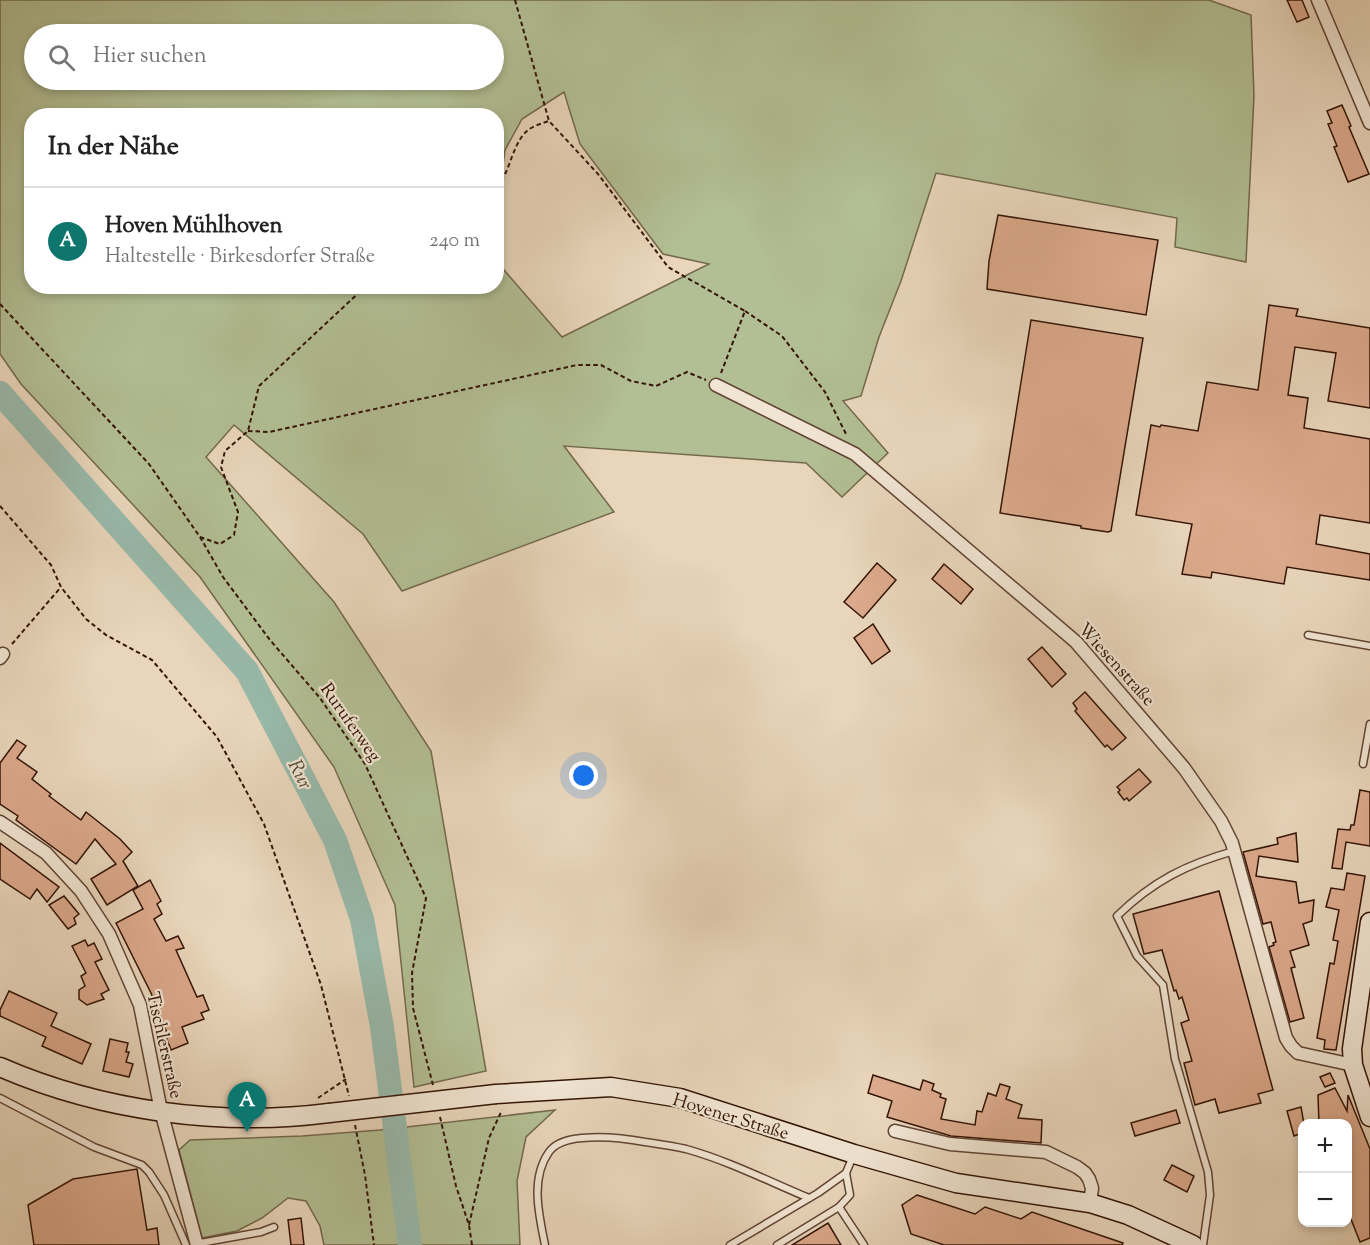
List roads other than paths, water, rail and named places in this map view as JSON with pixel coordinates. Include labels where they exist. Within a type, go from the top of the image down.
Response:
[{"type":"main road","points":[[1370,922],[1356,1013],[1353,1049],[1353,1065],[1366,1090],[1370,1117]]},
{"type":"main road","name":"Hovener Straße","points":[[0,1067],[46,1085],[97,1099],[161,1111],[258,1118],[499,1101],[611,1087],[680,1098],[854,1154],[956,1183],[1090,1203],[1128,1215],[1193,1245]]},
{"type":"street","points":[[1318,0],[1370,123]]},
{"type":"street","name":"Wiesenstraße","points":[[716,385],[855,454],[1076,642],[1184,768],[1221,821],[1234,851],[1286,1038],[1291,1046],[1298,1053],[1353,1065]]},
{"type":"street","name":"Tischlerstraße","points":[[0,822],[52,860],[81,891],[109,934],[140,1005],[161,1111],[193,1245]]},
{"type":"street","points":[[895,1131],[950,1144],[1046,1152],[1085,1173],[1092,1188],[1090,1203]]},
{"type":"lane","points":[[1308,635],[1370,646]]},
{"type":"lane","points":[[1363,764],[1370,724]]},
{"type":"lane","points":[[1203,1245],[1210,1195],[1208,1172],[1175,1059],[1163,985],[1137,956],[1117,916],[1133,900],[1181,869],[1234,851]]},
{"type":"lane","points":[[0,1098],[94,1147],[142,1165],[164,1195],[193,1245],[261,1232],[274,1227]]},
{"type":"lane","points":[[545,1245],[537,1207],[537,1191],[542,1168],[549,1152],[558,1143],[574,1139],[597,1136],[685,1149],[745,1170],[809,1198]]},
{"type":"lane","points":[[730,1245],[846,1173],[854,1154]]},
{"type":"lane","points":[[777,1245],[838,1207],[850,1195],[846,1173]]},
{"type":"lane","points":[[838,1207],[864,1245]]},
{"type":"waterway","name":"Rur","points":[[0,393],[247,671],[335,840],[362,919],[382,1027],[410,1245]]},
{"type":"place","name":"Hoven Mühlhoven","points":[[247,1132]]}]
